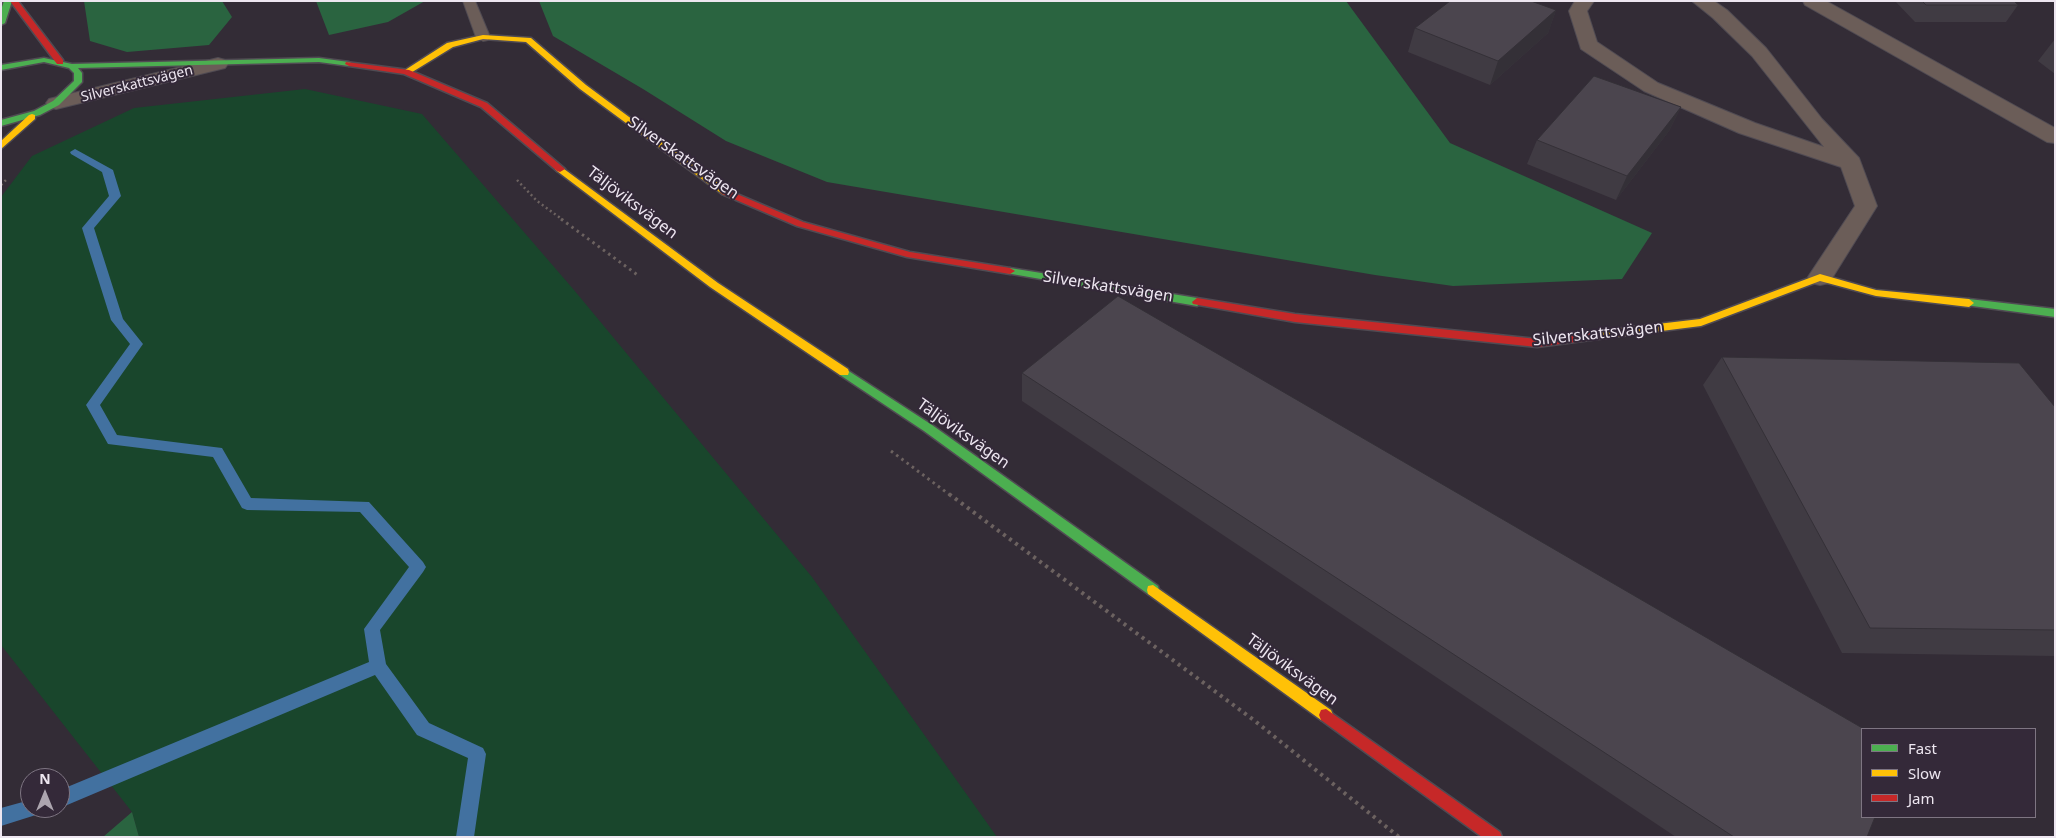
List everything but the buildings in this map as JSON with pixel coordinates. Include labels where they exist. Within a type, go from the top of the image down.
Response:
[{"type":"street","points":[[1,23],[8,1]]},
{"type":"street","points":[[14,1],[60,62]]},
{"type":"street","points":[[1585,1],[1578,11],[1588,45],[1651,87],[1747,128],[1851,163]]},
{"type":"street","points":[[1700,1],[1720,14],[1759,52],[1815,123],[1851,163],[1866,206],[1820,277],[1876,294],[2055,313]]},
{"type":"street","points":[[1812,1],[2055,137]]},
{"type":"street","name":"Silverskattsvägen","points":[[1,68],[24,62],[60,62],[72,66],[218,64],[319,60],[406,72],[450,46],[484,38],[528,40],[583,87],[727,193],[800,224],[910,255],[1295,318],[1537,343],[1701,322],[1820,277]]},
{"type":"street","name":"Silverskattsvägen","points":[[56,103],[218,64]]},
{"type":"street","points":[[1,123],[37,113],[56,103],[70,92],[78,82],[78,73],[72,66]]},
{"type":"street","name":"Täljöviksvägen","points":[[406,72],[484,105],[562,171],[714,285],[928,428],[1495,837]]},
{"type":"street","points":[[1,146],[37,113]]},
{"type":"lane","points":[[469,1],[484,38]]},
{"type":"path","points":[[512,175],[537,201],[644,280]]},
{"type":"path","points":[[884,445],[1255,721],[1399,837]]},
{"type":"green space","points":[[84,1],[222,1],[232,17],[209,45],[127,52],[90,41]]},
{"type":"green space","points":[[316,1],[425,1],[388,22],[329,35]]},
{"type":"green space","points":[[539,1],[1346,1],[1450,143],[1652,233],[1622,279],[1453,286],[1375,275],[827,182],[726,141],[553,36]]},
{"type":"green space","points":[[305,89],[422,114],[574,290],[812,577],[997,837],[139,837],[132,812],[1,645],[1,197],[32,156],[134,108]]},
{"type":"green space","points":[[132,812],[139,837],[103,837]]},
{"type":"waterway","points":[[75,152],[107,170],[115,196],[88,228],[117,320],[137,344],[93,405],[113,440],[217,452],[247,504],[364,506],[418,567],[372,629],[378,666]]},
{"type":"waterway","points":[[70,795],[378,666]]},
{"type":"waterway","points":[[378,666],[423,729],[477,754],[465,837]]},
{"type":"waterway","points":[[1,817],[20,812]]},
{"type":"traffic: fast","points":[[1,23],[8,1]]},
{"type":"traffic: fast","points":[[1,68],[44,60],[72,66],[78,73],[78,82],[56,103],[37,113],[1,123]]},
{"type":"traffic: fast","points":[[72,66],[319,60],[349,64]]},
{"type":"traffic: fast","points":[[1010,271],[1197,302]]},
{"type":"traffic: fast","points":[[1969,303],[2055,313]]},
{"type":"traffic: fast","points":[[844,372],[928,428],[1153,590]]},
{"type":"traffic: slow","points":[[406,72],[450,45],[483,37],[528,40],[583,87],[725,192]]},
{"type":"traffic: slow","points":[[1,146],[32,117]]},
{"type":"traffic: slow","points":[[560,169],[714,285],[844,372]]},
{"type":"traffic: slow","points":[[1598,335],[1701,322],[1820,277],[1876,293],[1969,303]]},
{"type":"traffic: slow","points":[[1153,590],[1326,715]]},
{"type":"traffic: jam","points":[[14,1],[60,62]]},
{"type":"traffic: jam","points":[[349,64],[406,72],[484,105],[560,169]]},
{"type":"traffic: jam","points":[[725,192],[800,224],[910,255],[1010,271]]},
{"type":"traffic: jam","points":[[1197,302],[1295,318],[1537,343],[1598,335]]},
{"type":"traffic: jam","points":[[1326,715],[1495,837]]}]
